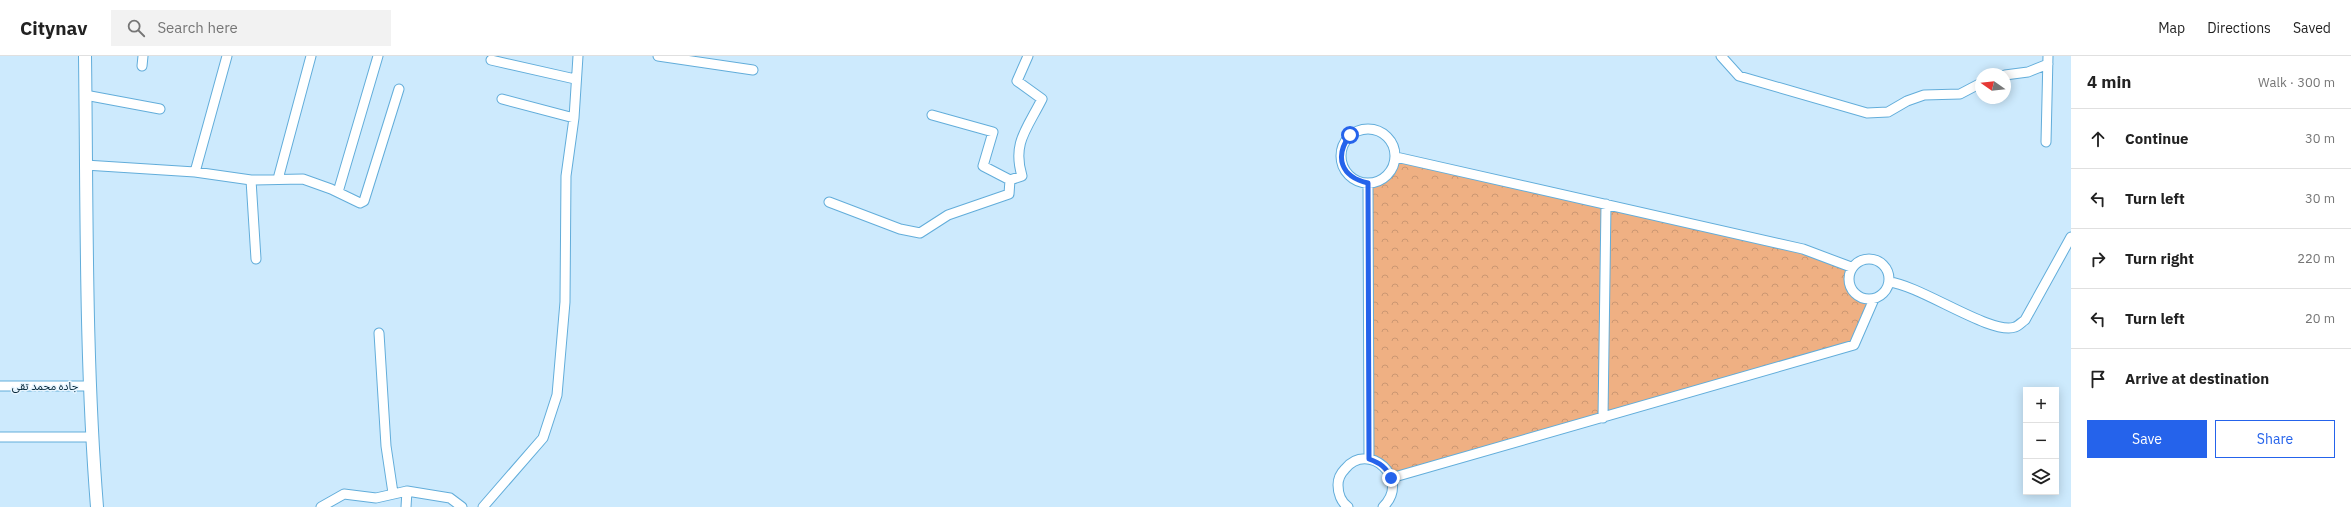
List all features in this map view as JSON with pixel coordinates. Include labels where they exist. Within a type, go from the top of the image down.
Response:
[{"type":"street","points":[[85,56],[85,166],[91,436],[97,507]]},
{"type":"street","points":[[142,66],[143,56]]},
{"type":"street","points":[[195,172],[227,56]]},
{"type":"street","points":[[278,179],[311,56]]},
{"type":"street","points":[[338,192],[378,56]]},
{"type":"street","points":[[483,507],[543,438],[557,395],[565,302],[566,176],[574,118],[575,79],[578,56]]},
{"type":"street","points":[[658,56],[753,70]]},
{"type":"street","points":[[932,115],[993,132],[983,166],[1010,180],[1022,176],[1018,162],[1018,147],[1042,100],[1017,81],[1028,56]]},
{"type":"street","points":[[1721,56],[1739,76],[1867,113],[1888,112],[1907,101],[1924,95],[1960,94],[1975,86]]},
{"type":"street","points":[[491,60],[575,79]]},
{"type":"street","points":[[2011,74],[2028,72],[2048,60]]},
{"type":"street","points":[[2046,142],[2048,60]]},
{"type":"street","points":[[85,166],[195,172],[252,180],[303,179],[338,192],[360,203],[364,202],[399,89]]},
{"type":"street","points":[[85,95],[160,109]]},
{"type":"street","points":[[502,99],[574,118]]},
{"type":"street","points":[[1370,128],[1380,131],[1389,137],[1394,146],[1396,157],[1393,168],[1387,176],[1378,182],[1368,183],[1357,181],[1348,174],[1343,165],[1341,155],[1344,144],[1350,135],[1359,130],[1370,128]]},
{"type":"street","points":[[1396,157],[1803,249],[1852,268]]},
{"type":"street","points":[[252,180],[256,259]]},
{"type":"street","points":[[829,202],[900,229],[920,233],[948,216],[1008,194],[1010,180]]},
{"type":"street","points":[[1368,183],[1369,459]]},
{"type":"street","points":[[1603,418],[1606,204]]},
{"type":"street","points":[[1889,282],[1910,287],[1997,327],[2014,328],[2025,320],[2071,237]]},
{"type":"street","points":[[1864,259],[1879,261],[1885,267],[1889,282],[1881,295],[1874,299],[1862,298],[1852,290],[1848,282],[1852,268],[1864,259]]},
{"type":"street","points":[[1391,478],[1854,345],[1874,299]]},
{"type":"street","points":[[379,333],[386,446],[393,493]]},
{"type":"street","name":"جاده محمد تقی","points":[[0,386],[90,386]]},
{"type":"street","points":[[0,437],[91,436]]},
{"type":"street","points":[[1348,507],[1339,496],[1338,484],[1341,474],[1348,465],[1358,460],[1369,459],[1378,462],[1386,469],[1391,478],[1393,488],[1390,498],[1383,507]]},
{"type":"street","points":[[406,507],[407,491]]},
{"type":"street","points":[[326,506],[344,494],[376,498],[407,491],[450,498],[462,507]]},
{"type":"green space","points":[[1396,157],[1803,249],[1851,267],[1849,274],[1850,286],[1861,297],[1874,299],[1854,345],[1391,478],[1369,459],[1368,183],[1383,178],[1390,172]]},
{"type":"route","points":[[1350,135],[1344,144],[1341,155],[1343,165],[1348,174],[1357,181],[1368,183],[1369,459],[1378,462],[1386,469],[1391,478]]}]
